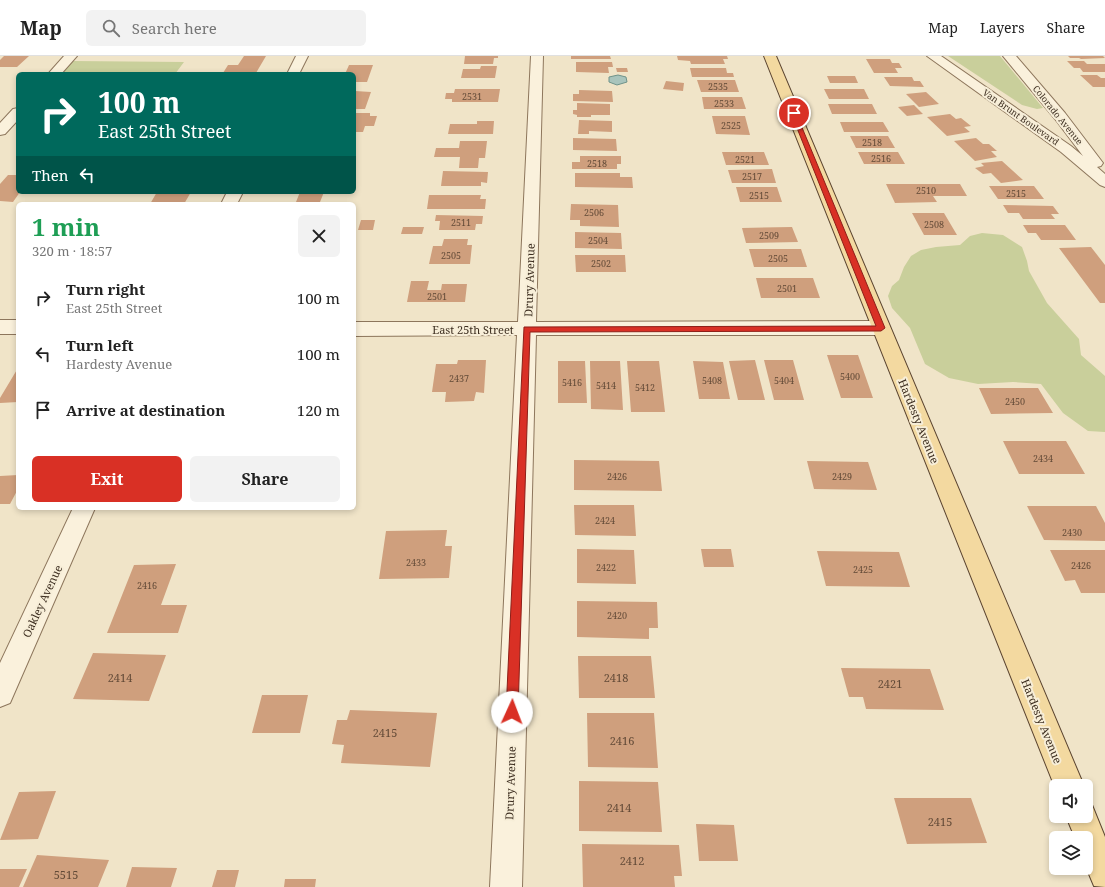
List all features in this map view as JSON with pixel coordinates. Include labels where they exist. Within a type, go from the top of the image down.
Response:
[{"type":"main road","name":"Hardesty Avenue","points":[[770,56],[1066,779]]},
{"type":"main road","points":[[1084,823],[1105,875]]},
{"type":"street","points":[[56,72],[71,56]]},
{"type":"street","points":[[294,72],[302,56]]},
{"type":"street","name":"Drury Avenue","points":[[506,887],[537,56]]},
{"type":"street","name":"Van Brunt Boulevard","points":[[933,56],[1066,149],[1105,182]]},
{"type":"street","name":"Colorado Avenue","points":[[1008,56],[1060,116],[1105,175]]},
{"type":"street","points":[[0,131],[16,114]]},
{"type":"street","points":[[0,327],[16,327]]},
{"type":"street","name":"East 25th Street","points":[[356,329],[881,328]]},
{"type":"street","name":"Oakley Avenue","points":[[0,693],[83,510]]},
{"type":"green space","points":[[948,56],[1000,56],[1043,108],[1037,109],[1022,105]]},
{"type":"green space","points":[[73,61],[184,62],[176,72],[63,72]]},
{"type":"green space","points":[[982,233],[1003,235],[1022,247],[1029,271],[1047,303],[1079,339],[1081,355],[1105,376],[1105,432],[1088,431],[1063,413],[1041,384],[1013,382],[978,384],[949,378],[925,364],[910,328],[892,308],[888,296],[892,286],[899,280],[904,267],[911,256],[921,250],[960,245],[970,236]]},
{"type":"water","points":[[618,75],[626,77],[627,82],[617,85],[609,82],[609,77]]},
{"type":"building","points":[[4,56],[29,56],[17,67],[0,67],[0,60]]},
{"type":"building","points":[[244,56],[266,56],[257,72],[224,72],[228,65],[238,65]]},
{"type":"building","points":[[465,56],[498,56],[498,58],[494,58],[493,64],[464,64]]},
{"type":"building","points":[[571,56],[610,56],[611,59],[571,59]]},
{"type":"building","points":[[677,56],[727,56],[728,59],[723,59],[725,64],[691,64],[690,61],[678,60]]},
{"type":"building","points":[[1068,56],[1103,56],[1105,58],[1081,59],[1070,58]]},
{"type":"building","points":[[866,59],[890,59],[892,63],[899,63],[902,68],[895,68],[898,73],[874,73]]},
{"type":"building","points":[[1067,61],[1084,61],[1087,64],[1105,64],[1105,72],[1083,72],[1080,68],[1074,68]]},
{"type":"building","points":[[576,62],[612,62],[613,67],[608,67],[609,73],[576,72]]},
{"type":"building","points":[[349,65],[373,65],[367,82],[356,82],[356,72],[346,72]]},
{"type":"building","points":[[481,66],[497,66],[495,78],[461,78],[463,69],[480,69]]},
{"type":"building","points":[[616,68],[627,68],[628,72],[617,72]]},
{"type":"building","points":[[690,68],[726,68],[727,73],[733,73],[734,77],[692,77]]},
{"type":"building","points":[[1080,75],[1097,75],[1101,78],[1105,78],[1105,87],[1093,87]]},
{"type":"building","points":[[827,76],[855,76],[858,83],[830,83]]},
{"type":"building","points":[[884,77],[912,77],[914,81],[920,81],[924,87],[890,86]]},
{"type":"building","points":[[697,80],[735,80],[739,92],[701,92]]},
{"type":"building","points":[[666,81],[684,83],[683,91],[663,89]]},
{"type":"building","points":[[455,89],[500,89],[498,102],[452,102],[452,99],[445,99],[446,93],[454,93]]},
{"type":"building","points":[[824,89],[864,89],[869,99],[829,99]]},
{"type":"building","points":[[579,90],[612,91],[613,102],[573,101],[573,94],[579,94]]},
{"type":"building","points":[[356,91],[371,92],[365,109],[356,109]]},
{"type":"building","points":[[926,92],[939,104],[919,107],[906,94]]},
{"type":"building","points":[[702,97],[742,97],[746,109],[704,109]]},
{"type":"building","points":[[577,103],[610,104],[610,115],[577,117],[577,115],[573,114],[573,110],[577,110]]},
{"type":"building","points":[[828,104],[872,104],[877,114],[832,114]]},
{"type":"building","points":[[914,105],[923,114],[907,116],[898,107]]},
{"type":"building","points":[[356,113],[370,113],[370,116],[377,116],[374,126],[365,126],[363,132],[356,132]]},
{"type":"building","points":[[950,114],[956,119],[961,118],[971,126],[964,127],[970,132],[947,136],[927,117]]},
{"type":"building","points":[[712,116],[745,116],[750,135],[716,134]]},
{"type":"building","points":[[579,120],[612,121],[612,132],[589,131],[589,134],[578,134]]},
{"type":"building","points":[[477,121],[494,121],[493,134],[448,134],[450,124],[477,124]]},
{"type":"building","points":[[840,122],[883,122],[889,132],[844,132]]},
{"type":"building","points":[[850,136],[888,136],[895,148],[856,148]]},
{"type":"building","points":[[573,138],[616,139],[617,151],[573,150]]},
{"type":"building","points":[[976,138],[983,144],[989,144],[997,151],[991,151],[997,157],[975,161],[954,141]]},
{"type":"building","points":[[460,141],[487,141],[485,158],[479,158],[478,168],[459,168],[460,157],[434,157],[436,148],[459,148]]},
{"type":"building","points":[[722,152],[764,152],[769,165],[726,165]]},
{"type":"building","points":[[858,152],[898,152],[905,164],[864,164]]},
{"type":"building","points":[[580,156],[621,156],[621,164],[617,164],[617,169],[572,169],[572,162],[580,162]]},
{"type":"building","points":[[1002,161],[1023,180],[1001,183],[991,173],[983,174],[975,168],[984,166],[981,163]]},
{"type":"building","points":[[772,169],[776,183],[732,183],[728,170]]},
{"type":"building","points":[[443,171],[488,172],[487,183],[481,182],[481,186],[441,186]]},
{"type":"building","points":[[575,173],[620,173],[620,177],[632,177],[633,188],[575,187]]},
{"type":"building","points":[[8,175],[16,175],[16,194],[19,194],[13,202],[0,201],[0,184]]},
{"type":"building","points":[[886,184],[960,184],[967,196],[933,196],[937,202],[895,203]]},
{"type":"building","points":[[989,186],[1034,186],[1044,199],[998,199]]},
{"type":"building","points":[[736,187],[777,187],[782,202],[740,202]]},
{"type":"building","points":[[156,194],[190,194],[185,202],[151,202]]},
{"type":"building","points":[[299,194],[323,194],[320,202],[296,202]]},
{"type":"building","points":[[429,195],[481,195],[480,199],[486,199],[485,209],[427,209]]},
{"type":"building","points":[[571,204],[618,205],[619,227],[580,226],[580,220],[570,220]]},
{"type":"building","points":[[1003,205],[1053,206],[1059,214],[1051,214],[1055,219],[1023,219],[1019,213],[1008,213]]},
{"type":"building","points":[[912,213],[944,213],[957,235],[924,235]]},
{"type":"building","points":[[436,215],[483,216],[482,224],[476,224],[475,230],[439,230],[440,221],[435,221]]},
{"type":"building","points":[[361,220],[375,220],[373,230],[358,230]]},
{"type":"building","points":[[1023,225],[1065,225],[1076,240],[1041,240],[1036,233],[1028,233]]},
{"type":"building","points":[[403,227],[424,227],[422,234],[401,234]]},
{"type":"building","points":[[792,227],[798,242],[746,243],[742,228]]},
{"type":"building","points":[[575,232],[621,233],[622,249],[575,248]]},
{"type":"building","points":[[444,239],[468,239],[467,245],[472,245],[470,264],[429,264],[433,246],[442,246]]},
{"type":"building","points":[[1091,247],[1105,265],[1105,303],[1100,303],[1059,248]]},
{"type":"building","points":[[749,249],[801,249],[807,267],[754,267]]},
{"type":"building","points":[[575,255],[625,255],[626,272],[576,272]]},
{"type":"building","points":[[756,278],[813,278],[820,298],[761,298]]},
{"type":"building","points":[[411,281],[429,281],[427,290],[441,290],[442,284],[467,284],[465,302],[407,302]]},
{"type":"building","points":[[827,355],[858,355],[873,398],[841,398]]},
{"type":"building","points":[[458,360],[486,360],[484,393],[476,392],[474,401],[445,402],[446,392],[432,392],[436,364],[457,364]]},
{"type":"building","points":[[755,360],[765,400],[738,400],[729,361]]},
{"type":"building","points":[[764,360],[793,360],[804,400],[774,400]]},
{"type":"building","points":[[558,361],[585,361],[587,403],[558,403]]},
{"type":"building","points":[[590,361],[620,361],[623,410],[591,409]]},
{"type":"building","points":[[627,361],[659,361],[665,412],[631,412]]},
{"type":"building","points":[[693,361],[723,362],[730,399],[699,399]]},
{"type":"building","points":[[16,371],[16,402],[0,403],[0,398]]},
{"type":"building","points":[[979,388],[1038,388],[1053,413],[991,414]]},
{"type":"building","points":[[1003,441],[1066,441],[1085,474],[1019,474]]},
{"type":"building","points":[[574,460],[659,461],[662,491],[574,490]]},
{"type":"building","points":[[807,461],[868,462],[877,490],[814,489]]},
{"type":"building","points":[[16,475],[16,493],[10,504],[0,504],[0,476]]},
{"type":"building","points":[[574,505],[634,505],[636,536],[575,535]]},
{"type":"building","points":[[1027,506],[1096,506],[1105,523],[1105,541],[1044,540]]},
{"type":"building","points":[[447,530],[445,546],[452,546],[449,578],[379,579],[386,531]]},
{"type":"building","points":[[577,549],[634,550],[636,584],[577,583]]},
{"type":"building","points":[[701,549],[731,549],[734,567],[704,567]]},
{"type":"building","points":[[1050,550],[1105,550],[1105,593],[1081,593],[1075,580],[1065,581]]},
{"type":"building","points":[[817,551],[899,552],[910,587],[826,586]]},
{"type":"building","points":[[176,564],[161,605],[187,605],[178,633],[107,633],[134,565]]},
{"type":"building","points":[[577,601],[657,602],[658,628],[649,628],[649,639],[577,637]]},
{"type":"building","points":[[93,653],[166,655],[149,701],[73,699]]},
{"type":"building","points":[[578,656],[651,656],[655,698],[579,698]]},
{"type":"building","points":[[841,668],[930,669],[944,710],[866,709],[863,697],[849,697]]},
{"type":"building","points":[[262,695],[308,695],[300,733],[252,733]]},
{"type":"building","points":[[350,710],[437,713],[430,767],[341,763],[344,745],[332,744],[337,720],[347,720]]},
{"type":"building","points":[[587,713],[654,713],[658,768],[588,767]]},
{"type":"building","points":[[579,781],[658,782],[662,832],[579,831]]},
{"type":"building","points":[[56,791],[38,839],[0,840],[19,792]]},
{"type":"building","points":[[894,798],[971,798],[987,843],[907,844]]},
{"type":"building","points":[[696,824],[734,825],[738,861],[699,861]]},
{"type":"building","points":[[582,844],[679,845],[682,876],[674,876],[675,887],[583,887]]},
{"type":"building","points":[[37,855],[109,860],[98,887],[23,887]]},
{"type":"building","points":[[132,867],[177,868],[171,887],[126,887]]},
{"type":"building","points":[[0,869],[27,869],[19,887],[0,887]]},
{"type":"building","points":[[217,870],[239,870],[235,887],[212,887]]},
{"type":"building","points":[[285,879],[316,879],[315,887],[284,887]]},
{"type":"route","points":[[512,712],[526,329],[881,328],[794,113]]}]
